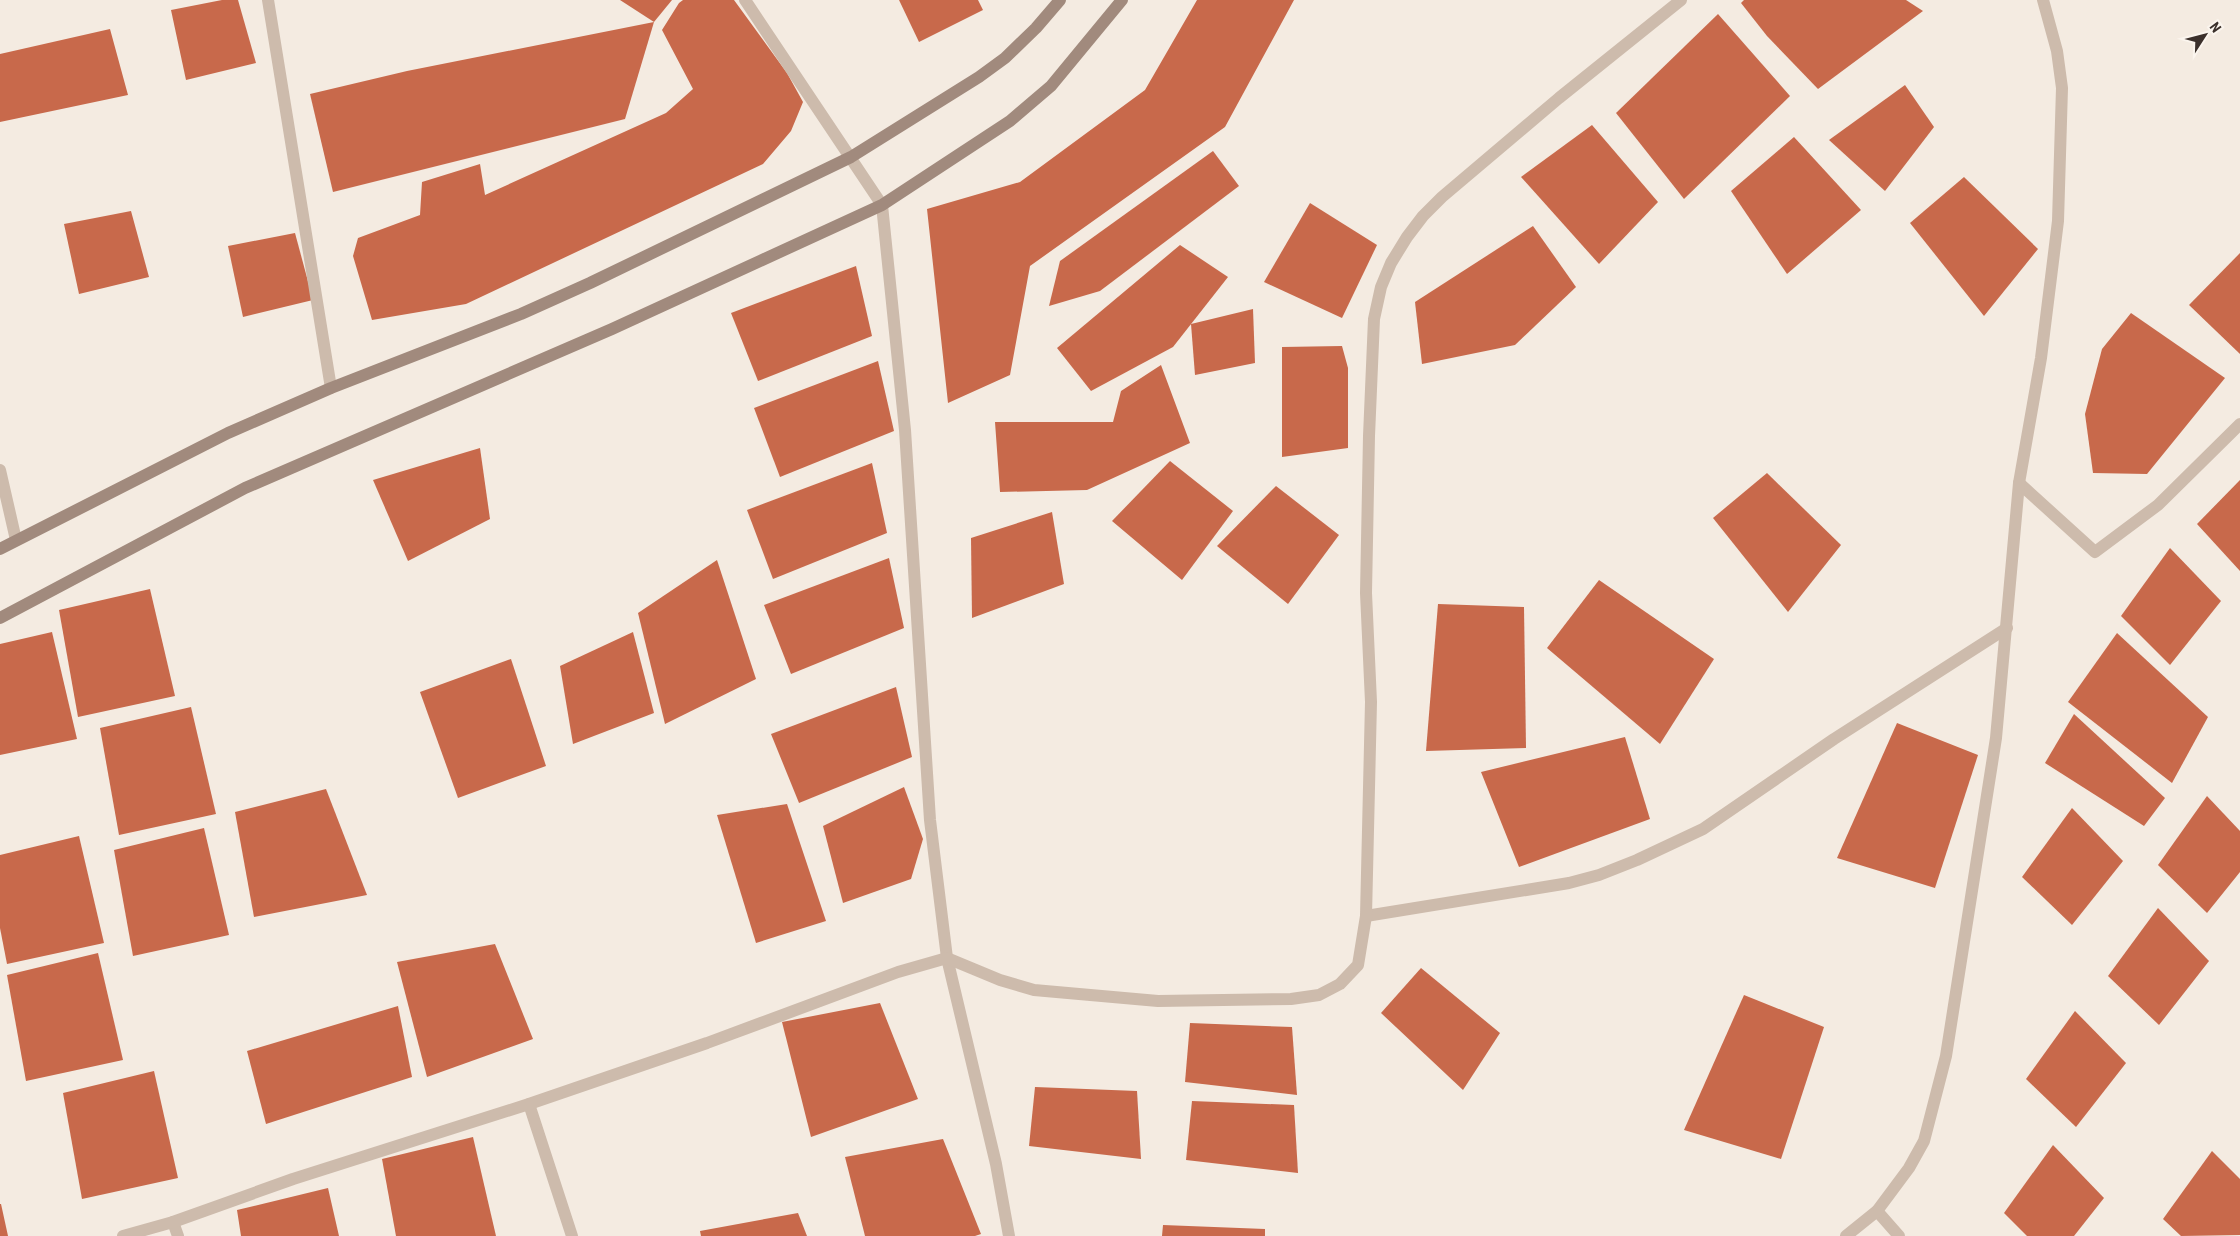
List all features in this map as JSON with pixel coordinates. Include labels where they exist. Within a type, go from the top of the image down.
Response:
[{"type":"main road","points":[[0,549],[228,433],[331,388],[556,298],[851,157],[1005,58],[1036,28],[1060,0]]},
{"type":"main road","points":[[0,618],[245,488],[612,329],[882,205],[1010,121],[1044,92],[1122,0]]},
{"type":"street","points":[[268,0],[331,388]]},
{"type":"street","points":[[745,0],[882,205],[906,430],[930,820],[947,958],[996,1164],[1008,1236]]},
{"type":"street","points":[[123,1236],[173,1222],[293,1179],[529,1104],[707,1043],[898,972],[947,958],[1000,980],[1034,990],[1158,1001],[1239,1002],[1291,999],[1319,995],[1340,984],[1358,965],[1366,916],[1371,702],[1366,593],[1374,319],[1381,287],[1391,263],[1423,216],[1559,98],[1681,0]]},
{"type":"street","points":[[1846,1236],[1877,1212],[1909,1168],[1924,1141],[1946,1056],[1996,738],[2019,483],[2041,358],[2058,221],[2062,88],[2057,51],[2043,0]]},
{"type":"street","points":[[2019,483],[2095,552],[2158,505],[2240,424]]},
{"type":"street","points":[[0,470],[16,540]]},
{"type":"street","points":[[1366,916],[1569,883],[1637,860],[1703,829],[1834,739],[2007,628]]},
{"type":"street","points":[[529,1104],[572,1236]]},
{"type":"street","points":[[1877,1212],[1899,1236]]},
{"type":"street","points":[[173,1222],[178,1236]]},
{"type":"building","points":[[222,0],[238,0],[256,63],[186,80],[171,10]]},
{"type":"building","points":[[620,0],[672,0],[654,22]]},
{"type":"building","points":[[683,0],[734,0],[787,73],[803,102],[791,131],[763,164],[466,304],[372,320],[353,256],[358,238],[420,215],[422,182],[480,164],[485,195],[666,113],[693,89],[662,30],[679,3]]},
{"type":"building","points":[[899,0],[978,0],[983,10],[919,42]]},
{"type":"building","points":[[1197,0],[1294,0],[1225,127],[1030,266],[1010,375],[948,403],[927,209],[1020,182],[1145,90]]},
{"type":"building","points":[[1744,0],[1906,0],[1923,11],[1818,89],[1767,36],[1741,3]]},
{"type":"building","points":[[1718,14],[1790,96],[1684,199],[1616,113]]},
{"type":"building","points":[[654,22],[625,119],[333,192],[310,94],[407,71]]},
{"type":"building","points":[[110,29],[128,95],[0,122],[0,54]]},
{"type":"building","points":[[1905,85],[1934,127],[1885,191],[1829,140]]},
{"type":"building","points":[[1592,125],[1658,202],[1599,264],[1521,177]]},
{"type":"building","points":[[1794,137],[1861,210],[1787,274],[1731,191]]},
{"type":"building","points":[[1213,151],[1239,186],[1100,291],[1049,306],[1060,261]]},
{"type":"building","points":[[1964,177],[2038,249],[1984,316],[1910,223]]},
{"type":"building","points":[[1310,203],[1377,245],[1342,318],[1264,282]]},
{"type":"building","points":[[131,211],[149,277],[79,294],[64,224]]},
{"type":"building","points":[[1533,226],[1576,287],[1515,345],[1422,364],[1415,302]]},
{"type":"building","points":[[295,233],[313,300],[243,317],[228,246]]},
{"type":"building","points":[[1180,245],[1228,277],[1173,347],[1091,391],[1057,348]]},
{"type":"building","points":[[2240,253],[2240,354],[2189,305]]},
{"type":"building","points":[[856,266],[872,336],[758,381],[731,313]]},
{"type":"building","points":[[1253,309],[1255,363],[1195,375],[1191,324]]},
{"type":"building","points":[[2131,313],[2225,378],[2147,474],[2093,473],[2085,414],[2102,349]]},
{"type":"building","points":[[1342,346],[1348,368],[1348,448],[1282,457],[1282,347]]},
{"type":"building","points":[[878,361],[894,431],[780,477],[754,408]]},
{"type":"building","points":[[1161,365],[1190,443],[1087,490],[1000,492],[995,422],[1113,422],[1121,391]]},
{"type":"building","points":[[480,448],[490,519],[408,561],[373,480]]},
{"type":"building","points":[[1170,461],[1233,511],[1182,580],[1112,521]]},
{"type":"building","points":[[872,463],[887,533],[773,579],[747,510]]},
{"type":"building","points":[[1767,473],[1841,545],[1788,612],[1713,518]]},
{"type":"building","points":[[2240,480],[2240,571],[2197,524]]},
{"type":"building","points":[[1276,486],[1339,535],[1288,604],[1217,546]]},
{"type":"building","points":[[1052,512],[1064,584],[972,618],[971,538]]},
{"type":"building","points":[[2170,548],[2221,601],[2170,665],[2121,616]]},
{"type":"building","points":[[889,558],[904,628],[791,674],[764,605]]},
{"type":"building","points":[[717,560],[756,679],[665,724],[638,613]]},
{"type":"building","points":[[1599,580],[1714,659],[1660,744],[1547,648]]},
{"type":"building","points":[[150,589],[175,696],[78,717],[59,610]]},
{"type":"building","points":[[1438,604],[1524,607],[1526,748],[1426,751]]},
{"type":"building","points":[[52,632],[77,739],[0,755],[0,644]]},
{"type":"building","points":[[633,632],[654,713],[573,744],[560,666]]},
{"type":"building","points":[[2117,633],[2208,717],[2172,783],[2068,702]]},
{"type":"building","points":[[511,659],[546,766],[458,798],[420,692]]},
{"type":"building","points":[[896,687],[912,757],[799,803],[771,734]]},
{"type":"building","points":[[191,707],[216,814],[119,835],[100,728]]},
{"type":"building","points":[[2074,714],[2165,798],[2144,826],[2045,763]]},
{"type":"building","points":[[1897,723],[1978,755],[1935,888],[1837,858]]},
{"type":"building","points":[[1625,737],[1650,819],[1519,867],[1481,772]]},
{"type":"building","points":[[904,787],[923,839],[911,879],[843,903],[823,826]]},
{"type":"building","points":[[326,789],[367,895],[254,917],[235,812]]},
{"type":"building","points":[[2207,796],[2240,831],[2240,872],[2207,913],[2158,865]]},
{"type":"building","points":[[787,804],[826,921],[756,943],[717,815]]},
{"type":"building","points":[[2072,808],[2123,861],[2072,925],[2022,877]]},
{"type":"building","points":[[204,828],[229,935],[133,956],[114,850]]},
{"type":"building","points":[[79,836],[104,943],[7,964],[0,928],[0,855]]},
{"type":"building","points":[[2158,908],[2209,961],[2159,1025],[2108,976]]},
{"type":"building","points":[[495,944],[533,1039],[427,1077],[397,962]]},
{"type":"building","points":[[98,953],[123,1060],[26,1081],[7,975]]},
{"type":"building","points":[[1421,968],[1500,1033],[1463,1090],[1381,1013]]},
{"type":"building","points":[[1744,995],[1824,1027],[1781,1159],[1684,1130]]},
{"type":"building","points":[[880,1003],[918,1099],[811,1137],[782,1022]]},
{"type":"building","points":[[398,1006],[412,1077],[266,1124],[247,1051]]},
{"type":"building","points":[[2075,1011],[2126,1063],[2076,1127],[2026,1079]]},
{"type":"building","points":[[1190,1023],[1292,1027],[1297,1095],[1185,1082]]},
{"type":"building","points":[[154,1071],[178,1178],[82,1199],[63,1093]]},
{"type":"building","points":[[1035,1087],[1137,1091],[1141,1159],[1029,1146]]},
{"type":"building","points":[[1192,1101],[1294,1105],[1298,1173],[1186,1160]]},
{"type":"building","points":[[473,1137],[496,1236],[396,1236],[382,1159]]},
{"type":"building","points":[[943,1139],[981,1234],[975,1236],[865,1236],[845,1157]]},
{"type":"building","points":[[2053,1145],[2104,1198],[2074,1236],[2027,1236],[2004,1213]]},
{"type":"building","points":[[2212,1151],[2240,1179],[2240,1235],[2181,1236],[2163,1219]]},
{"type":"building","points":[[328,1188],[339,1236],[241,1236],[237,1210]]},
{"type":"building","points":[[1,1204],[8,1236],[0,1236]]},
{"type":"building","points":[[798,1213],[807,1236],[701,1236],[700,1231]]},
{"type":"building","points":[[1163,1225],[1265,1229],[1265,1236],[1162,1236]]}]
